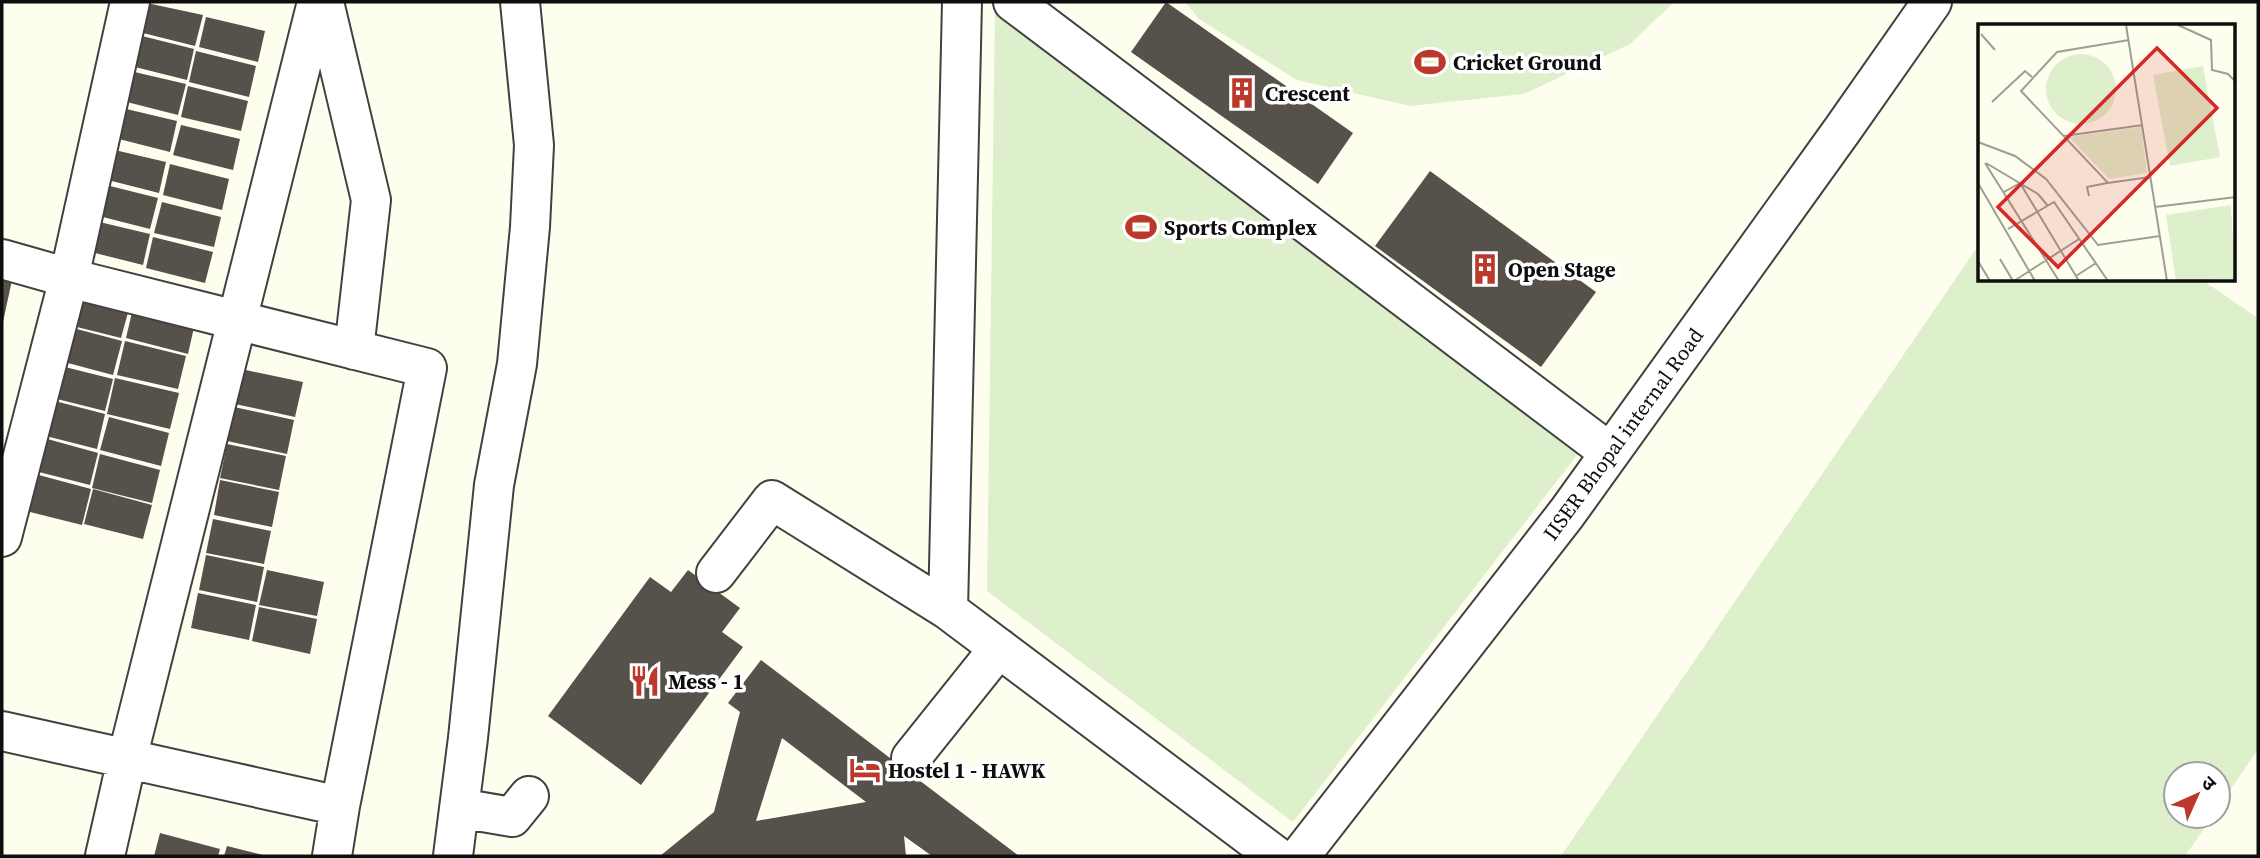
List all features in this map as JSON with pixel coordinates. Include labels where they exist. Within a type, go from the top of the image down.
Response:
[{"type":"street","points":[[2,537],[69,278],[130,2]]},
{"type":"street","points":[[106,856],[127,759],[317,2]]},
{"type":"street","points":[[324,2],[372,200],[354,350]]},
{"type":"street","points":[[453,856],[494,485],[517,364],[530,227],[534,145],[520,2]]},
{"type":"street","points":[[947,610],[962,2]]},
{"type":"street","points":[[1013,2],[1609,452]]},
{"type":"street","name":"IISER Bhopal internal Road","points":[[1300,856],[1559,523],[1851,119],[1932,2]]},
{"type":"street","points":[[2,259],[428,368],[332,856]]},
{"type":"street","points":[[716,573],[772,500],[947,610],[1276,856]]},
{"type":"street","points":[[911,758],[999,648]]},
{"type":"street","points":[[2,731],[341,806]]},
{"type":"street","points":[[459,808],[512,817],[529,796]]},
{"type":"green space","name":"Cricket Ground","points":[[1185,2],[1674,2],[1630,44],[1524,94],[1410,106],[1297,80],[1199,19]]},
{"type":"green space","name":"Sports Complex","points":[[995,9],[1584,446],[1293,822],[987,591]]},
{"type":"green space","points":[[1978,246],[1978,282],[2205,282],[2258,318],[2258,749],[2232,787],[2232,760],[2162,760],[2162,830],[2203,830],[2185,856],[1561,856]]},
{"type":"building","points":[[142,2],[203,15],[195,46],[135,31]]},
{"type":"building","name":"Crescent","points":[[1166,2],[1353,133],[1318,184],[1131,52]]},
{"type":"building","points":[[206,17],[265,31],[258,62],[199,47]]},
{"type":"building","points":[[134,34],[194,49],[187,80],[127,65]]},
{"type":"building","points":[[196,51],[256,66],[249,97],[189,82]]},
{"type":"building","points":[[126,70],[186,84],[178,115],[119,100]]},
{"type":"building","points":[[188,86],[248,101],[241,131],[181,117]]},
{"type":"building","points":[[118,107],[177,121],[170,152],[111,137]]},
{"type":"building","points":[[181,125],[240,139],[233,170],[173,155]]},
{"type":"building","points":[[106,148],[166,162],[159,193],[100,178]]},
{"type":"building","points":[[170,164],[229,179],[222,210],[163,195]]},
{"type":"building","name":"Open Stage","points":[[1430,171],[1596,292],[1541,367],[1375,246]]},
{"type":"building","points":[[98,183],[158,198],[150,229],[91,214]]},
{"type":"building","points":[[162,202],[221,217],[214,247],[154,233]]},
{"type":"building","points":[[91,220],[150,234],[143,265],[83,250]]},
{"type":"building","points":[[153,237],[213,252],[205,283],[146,268]]},
{"type":"building","points":[[2,277],[12,280],[3,322],[2,322]]},
{"type":"building","points":[[80,296],[129,309],[121,338],[73,326]]},
{"type":"building","points":[[133,308],[195,323],[188,354],[126,338]]},
{"type":"building","points":[[73,328],[122,341],[113,375],[64,362]]},
{"type":"building","points":[[125,341],[186,356],[178,389],[117,375]]},
{"type":"building","points":[[61,366],[113,379],[105,411],[53,398]]},
{"type":"building","points":[[241,369],[303,382],[295,417],[235,404]]},
{"type":"building","points":[[115,378],[179,393],[170,429],[107,414]]},
{"type":"building","points":[[51,400],[105,414],[97,449],[42,435]]},
{"type":"building","points":[[234,407],[294,420],[287,454],[227,441]]},
{"type":"building","points":[[109,417],[169,433],[161,466],[100,450]]},
{"type":"building","points":[[44,438],[98,453],[90,485],[35,471]]},
{"type":"building","points":[[227,444],[286,456],[279,490],[220,478]]},
{"type":"building","points":[[100,454],[160,470],[152,503],[92,488]]},
{"type":"building","points":[[35,474],[91,489],[82,525],[26,511]]},
{"type":"building","points":[[220,480],[279,492],[272,527],[214,515]]},
{"type":"building","points":[[93,489],[152,505],[143,539],[84,524]]},
{"type":"building","points":[[213,519],[271,531],[264,564],[206,553]]},
{"type":"building","points":[[206,555],[264,567],[257,602],[199,590]]},
{"type":"building","points":[[267,570],[324,582],[317,616],[259,605]]},
{"type":"building","name":"Mess - 1","points":[[688,570],[740,608],[722,632],[743,647],[641,785],[548,716],[650,577],[671,592]]},
{"type":"building","points":[[198,593],[256,605],[249,640],[191,628]]},
{"type":"building","points":[[259,607],[317,619],[310,654],[252,641]]},
{"type":"building","name":"Hostel 1 - HAWK","points":[[761,660],[1019,856],[932,856],[904,836],[906,856],[660,856],[714,812],[740,712],[728,703]],"holes":[[[782,738],[866,802],[756,821]]]},
{"type":"building","points":[[160,833],[220,849],[218,856],[154,856]]},
{"type":"building","points":[[227,846],[263,855],[263,856],[224,856]]},
{"type":"place","name":"Cricket Ground","points":[[1430,62]]},
{"type":"place","name":"Crescent","points":[[1242,93]]},
{"type":"place","name":"Sports Complex","points":[[1141,227]]},
{"type":"place","name":"Open Stage","points":[[1485,269]]},
{"type":"place","name":"Mess - 1","points":[[645,681]]},
{"type":"place","name":"Hostel 1 - HAWK","points":[[865,770]]}]
